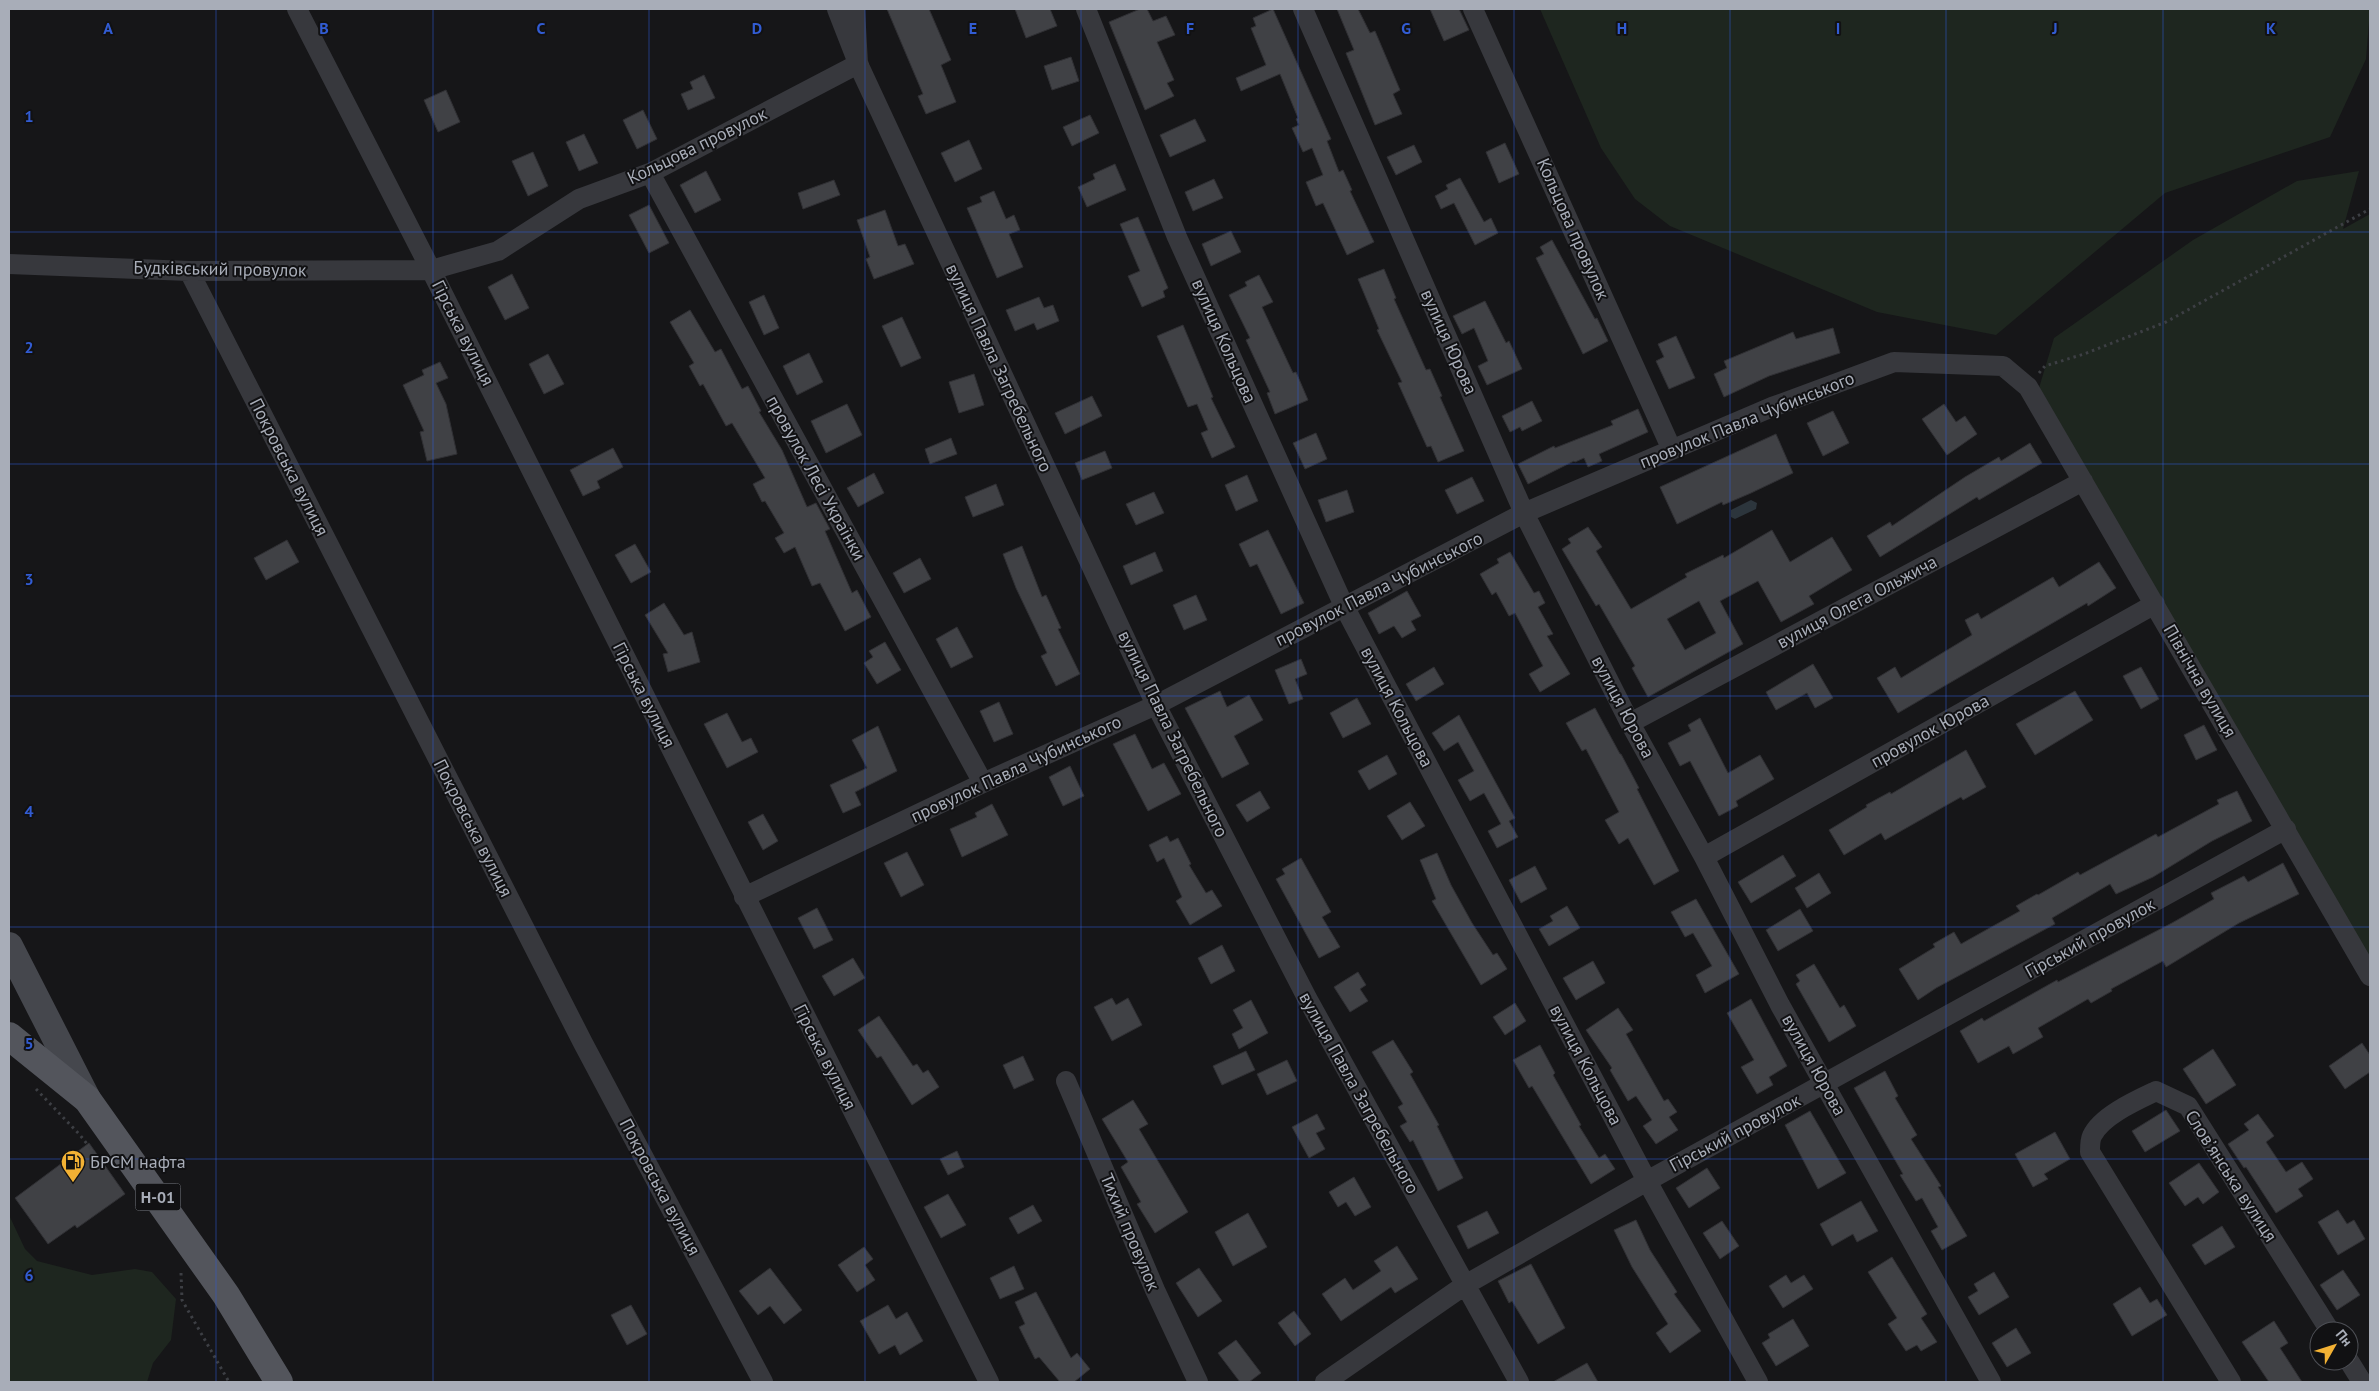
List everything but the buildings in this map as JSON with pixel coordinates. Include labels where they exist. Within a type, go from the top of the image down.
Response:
[{"type":"main road","name":"Н-01","points":[[9,1036],[87,1099],[226,1295],[279,1382]]},
{"type":"street","name":"Гірська вулиця","points":[[297,9],[431,270],[989,1382]]},
{"type":"street","name":"вулиця Павла Загребельного","points":[[837,9],[859,66],[1156,705],[1307,998],[1519,1382]]},
{"type":"street","points":[[855,9],[859,66]]},
{"type":"street","name":"вулиця Кольцова","points":[[1086,9],[1177,237],[1344,606],[1648,1181],[1758,1382]]},
{"type":"street","name":"вулиця Юрова","points":[[1303,9],[1524,513],[1630,723],[1704,857],[1780,1005],[1991,1382]]},
{"type":"street","name":"Кольцова провулок","points":[[1473,9],[1672,450]]},
{"type":"street","name":"Кольцова провулок","points":[[431,270],[498,252],[579,199],[650,173],[859,66]]},
{"type":"street","name":"провулок Лесі Українки","points":[[650,173],[983,783]]},
{"type":"street","name":"Будківський провулок","points":[[9,264],[188,271],[431,270]]},
{"type":"street","name":"Покровська вулиця","points":[[188,271],[583,1043],[763,1382]]},
{"type":"street","name":"провулок Павла Чубинського","points":[[744,897],[983,783],[1156,705],[1524,513],[1772,407],[1894,362],[2003,366],[2028,387]]},
{"type":"street","name":"Північна вулиця","points":[[2028,387],[2286,828],[2370,976]]},
{"type":"street","name":"вулиця Олега Ольжича","points":[[1630,723],[2083,481]]},
{"type":"street","name":"провулок Юрова","points":[[1704,857],[2155,604]]},
{"type":"street","name":"Гірський провулок","points":[[1325,1382],[1465,1285],[1648,1181],[1825,1085],[2286,828]]},
{"type":"street","points":[[9,946],[87,1099]]},
{"type":"street","name":"Тихий провулок","points":[[1066,1081],[1155,1290],[1198,1382]]},
{"type":"street","name":"Словʼянська вулиця","points":[[2231,1382],[2090,1152],[2092,1136],[2106,1120],[2129,1104],[2156,1091],[2188,1106],[2324,1321]]},
{"type":"street","points":[[2355,1371],[2362,1382]]},
{"type":"path","points":[[2028,387],[2045,366],[2084,354],[2166,322],[2370,209]]},
{"type":"path","points":[[33,1087],[80,1135],[110,1174]]},
{"type":"path","points":[[181,1268],[182,1300],[228,1382]]},
{"type":"shaded area","points":[[1540,9],[2370,9],[2366,59],[2330,137],[2165,193],[1996,335],[1877,312],[1670,226],[1635,199],[1601,148]]},
{"type":"shaded area","points":[[2359,171],[2343,229],[2370,214],[2370,960],[2039,388],[2054,338],[2193,240],[2297,181]]},
{"type":"shaded area","points":[[1751,500],[1757,503],[1756,509],[1735,519],[1731,517],[1731,510]]},
{"type":"shaded area","points":[[9,1215],[25,1249],[37,1261],[92,1275],[135,1269],[152,1272],[176,1299],[171,1340],[153,1363],[147,1382],[9,1382]]},
{"type":"place","name":"БРСМ нафта","points":[[73,1183]]}]
